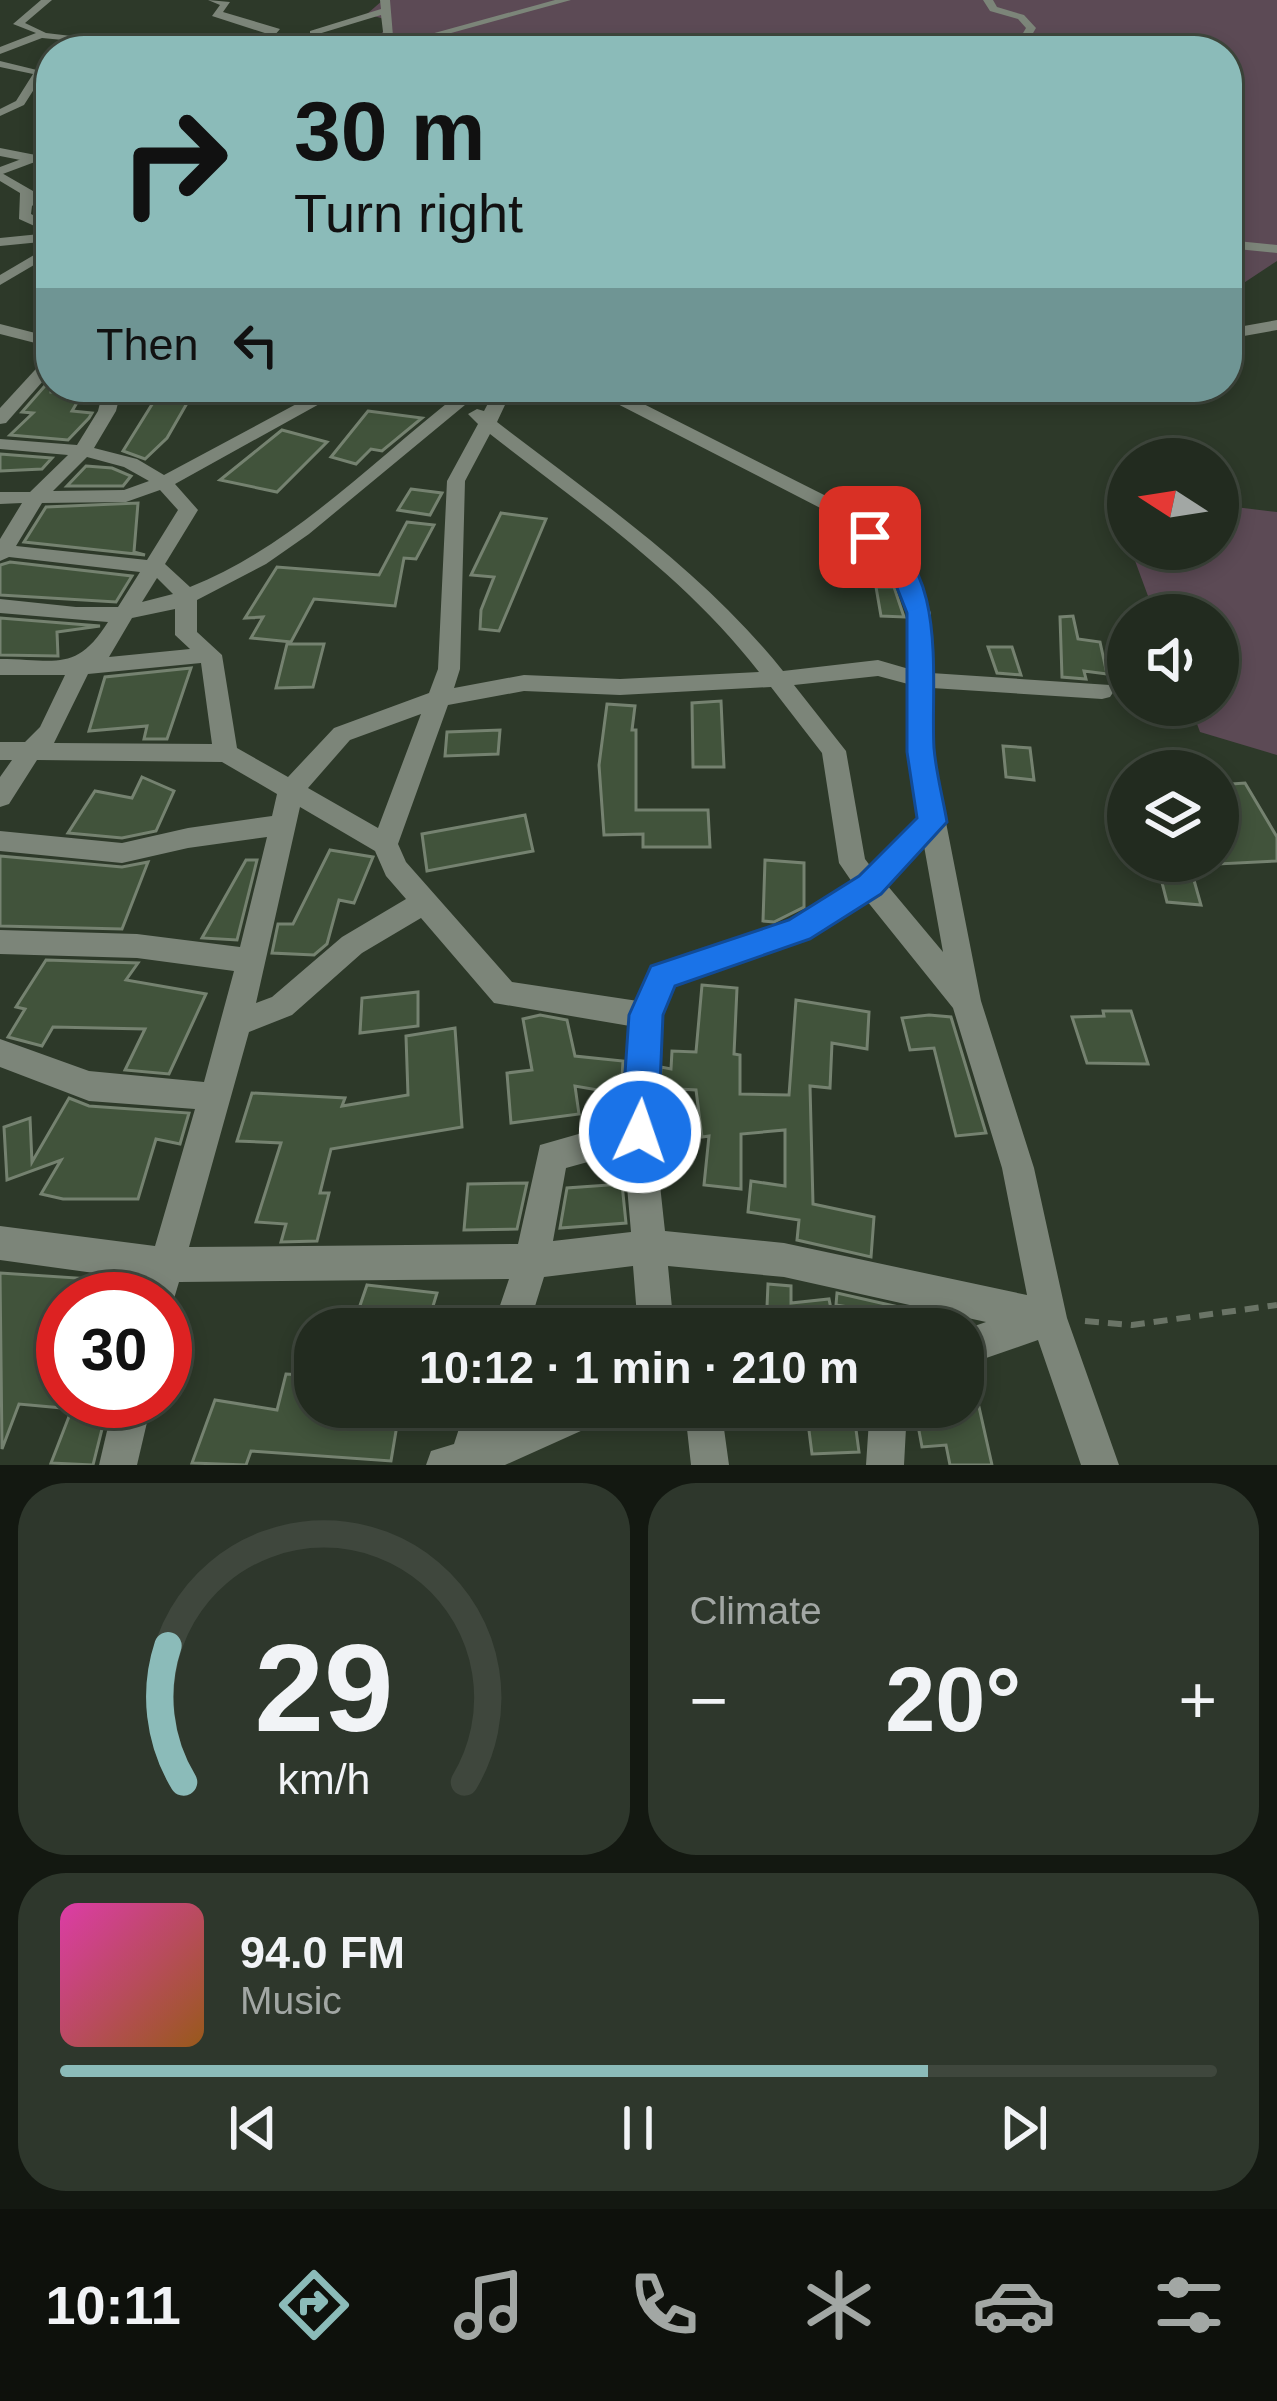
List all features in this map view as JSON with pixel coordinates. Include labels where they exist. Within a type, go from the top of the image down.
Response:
[{"type":"street","points":[[18,24],[47,0]]},
{"type":"street","points":[[213,0],[227,4],[215,14],[246,17],[256,26],[277,31],[271,36]]},
{"type":"street","points":[[429,36],[566,0]]},
{"type":"street","points":[[988,0],[993,9],[1021,16],[1031,28],[1026,36]]},
{"type":"street","points":[[304,36],[385,6],[388,36]]},
{"type":"street","points":[[15,11],[29,11]]},
{"type":"street","points":[[0,26],[18,24],[57,36]]},
{"type":"street","points":[[36,36],[41,34]]},
{"type":"street","points":[[0,51],[36,36]]},
{"type":"street","points":[[0,64],[36,71]]},
{"type":"street","points":[[20,103],[36,78]]},
{"type":"street","points":[[0,113],[36,92]]},
{"type":"street","points":[[0,152],[36,161]]},
{"type":"street","points":[[0,173],[36,158]]},
{"type":"street","points":[[0,173],[27,191],[25,210]]},
{"type":"street","points":[[0,239],[36,198]]},
{"type":"street","points":[[25,210],[36,220]]},
{"type":"street","points":[[0,239],[36,235]]},
{"type":"street","points":[[1242,246],[1277,249]]},
{"type":"street","points":[[0,281],[36,258]]},
{"type":"street","points":[[1242,332],[1277,326]]},
{"type":"street","points":[[0,329],[36,338]]},
{"type":"street","points":[[0,419],[36,379]]},
{"type":"street","points":[[109,402],[83,451],[35,498],[1,552],[157,567],[186,596],[186,634],[211,655],[226,753]]},
{"type":"street","points":[[0,498],[105,500],[163,483],[313,402]]},
{"type":"street","points":[[0,606],[120,615],[186,596],[277,548],[443,402]]},
{"type":"street","points":[[467,402],[487,423],[655,553],[747,641],[834,751],[852,863],[966,1001]]},
{"type":"street","points":[[385,844],[449,669],[456,481],[498,402]]},
{"type":"street","points":[[625,402],[839,510],[899,562],[920,613],[920,752],[966,1001],[1018,1168],[1049,1318],[1100,1465]]},
{"type":"street","points":[[0,444],[135,461],[188,510],[99,655],[80,668],[50,732],[30,752],[0,797]]},
{"type":"street","points":[[0,668],[80,668],[211,655]]},
{"type":"street","points":[[164,1272],[236,1023],[291,790],[342,734],[436,699],[524,683],[620,687],[777,680],[878,668],[922,680],[1102,691]]},
{"type":"street","points":[[0,751],[226,753],[385,844],[395,868],[503,994],[646,1015]]},
{"type":"street","points":[[655,1308],[640,1132],[646,1015],[663,976],[799,930],[870,885],[932,822]]},
{"type":"street","points":[[0,842],[122,853],[283,825]]},
{"type":"street","points":[[236,1023],[282,1006],[352,945],[424,902]]},
{"type":"street","points":[[0,942],[137,946],[251,961]]},
{"type":"street","points":[[0,1053],[89,1086],[213,1100]]},
{"type":"street","points":[[517,1308],[532,1262],[552,1156],[640,1132]]},
{"type":"street","points":[[0,1243],[120,1272]]},
{"type":"street","points":[[192,1280],[532,1262],[652,1247],[784,1260],[1049,1318]]},
{"type":"street","points":[[984,1341],[1049,1318]]},
{"type":"street","points":[[118,1465],[127,1428]]},
{"type":"street","points":[[460,1464],[476,1428]]},
{"type":"street","points":[[460,1464],[543,1428]]},
{"type":"street","points":[[706,1428],[710,1465]]},
{"type":"street","points":[[884,1465],[887,1428]]},
{"type":"path","points":[[1049,1318],[1132,1325],[1277,1305]]},
{"type":"shaded area","points":[[383,0],[1277,0],[1277,261],[1242,284],[1242,36],[380,36],[391,21],[367,14]]},
{"type":"shaded area","points":[[1239,507],[1277,512],[1277,755],[1200,732],[1198,726],[1239,726],[1239,594],[1147,594],[1138,570],[1239,570]]},
{"type":"building","points":[[36,396],[36,402],[77,402],[72,411],[92,413],[68,440],[10,435],[33,413],[22,412]]},
{"type":"building","points":[[154,402],[188,402],[167,438],[145,459],[123,451]]},
{"type":"building","points":[[368,411],[422,418],[382,451],[371,449],[356,464],[331,457]]},
{"type":"building","points":[[282,430],[327,442],[277,492],[220,480]]},
{"type":"building","points":[[0,454],[52,458],[42,469],[0,471]]},
{"type":"building","points":[[86,466],[112,468],[131,476],[123,486],[67,486]]},
{"type":"building","points":[[411,489],[442,493],[430,515],[398,510]]},
{"type":"building","points":[[138,503],[134,552],[145,555],[24,542],[46,507]]},
{"type":"building","points":[[501,513],[546,519],[499,631],[480,629],[481,610],[494,577],[471,575]]},
{"type":"building","points":[[407,522],[434,525],[416,559],[404,558],[395,606],[314,599],[291,642],[251,638],[263,617],[245,618],[277,567],[379,575]]},
{"type":"building","points":[[10,562],[132,576],[116,602],[0,595],[0,565]]},
{"type":"building","points":[[876,587],[894,587],[904,617],[881,616]]},
{"type":"building","points":[[1073,616],[1078,639],[1100,642],[1107,674],[1084,671],[1086,679],[1062,677],[1060,617]]},
{"type":"building","points":[[0,618],[100,626],[57,632],[58,656],[0,655]]},
{"type":"building","points":[[287,644],[324,644],[313,687],[276,688]]},
{"type":"building","points":[[988,647],[1012,647],[1021,675],[997,673]]},
{"type":"building","points":[[191,668],[167,739],[144,739],[147,726],[89,731],[105,677]]},
{"type":"building","points":[[721,701],[724,767],[693,767],[692,703]]},
{"type":"building","points":[[607,704],[635,706],[636,810],[708,810],[710,847],[643,847],[643,834],[604,835],[599,765]]},
{"type":"building","points":[[500,730],[498,754],[445,756],[447,732]]},
{"type":"building","points":[[1003,746],[1030,748],[1034,780],[1006,777]]},
{"type":"building","points":[[142,777],[174,791],[156,831],[122,838],[68,833],[95,791],[132,798]]},
{"type":"building","points":[[1239,783],[1245,783],[1277,837],[1277,861],[1239,863]]},
{"type":"building","points":[[525,815],[533,851],[427,871],[422,834]]},
{"type":"building","points":[[330,850],[373,857],[354,903],[339,900],[327,944],[314,955],[272,953],[278,924],[293,924]]},
{"type":"building","points":[[0,856],[122,867],[148,862],[122,929],[0,926]]},
{"type":"building","points":[[246,860],[257,860],[237,940],[202,938]]},
{"type":"building","points":[[765,860],[804,863],[804,907],[774,922],[763,921]]},
{"type":"building","points":[[1162,882],[1195,882],[1201,905],[1167,902]]},
{"type":"building","points":[[46,960],[138,963],[126,980],[206,994],[169,1074],[125,1070],[145,1029],[53,1027],[42,1046],[8,1037],[25,1009],[16,1007]]},
{"type":"building","points":[[702,985],[737,988],[734,1054],[740,1055],[740,1094],[789,1095],[796,1000],[869,1012],[867,1049],[832,1043],[830,1088],[810,1086],[813,1204],[874,1217],[871,1257],[797,1240],[799,1220],[748,1212],[751,1181],[785,1186],[785,1130],[741,1134],[741,1189],[704,1185],[709,1136],[702,1137],[696,1090],[660,1088],[661,1067],[671,1069],[672,1051],[696,1052]]},
{"type":"building","points":[[418,992],[418,1026],[360,1033],[362,998]]},
{"type":"building","points":[[1103,1011],[1131,1011],[1148,1064],[1087,1063],[1072,1017],[1104,1016]]},
{"type":"building","points":[[540,1015],[567,1020],[575,1056],[623,1061],[621,1094],[575,1086],[579,1114],[511,1123],[507,1073],[532,1070],[523,1019]]},
{"type":"building","points":[[951,1017],[986,1133],[956,1136],[934,1048],[910,1050],[902,1018]]},
{"type":"building","points":[[455,1028],[462,1127],[331,1149],[320,1193],[329,1193],[317,1241],[281,1242],[286,1224],[256,1222],[281,1143],[237,1141],[252,1093],[345,1098],[342,1106],[408,1095],[406,1036]]},
{"type":"building","points":[[69,1098],[89,1106],[189,1113],[180,1144],[156,1139],[138,1199],[63,1199],[41,1194],[61,1160],[7,1180],[4,1127],[30,1118],[32,1162]]},
{"type":"building","points":[[527,1183],[517,1229],[464,1230],[468,1184]]},
{"type":"building","points":[[622,1184],[626,1223],[560,1228],[567,1188]]},
{"type":"building","points":[[0,1273],[36,1275],[36,1406],[19,1404],[2,1449]]},
{"type":"building","points":[[768,1284],[791,1286],[791,1303],[829,1299],[831,1308],[767,1308]]},
{"type":"building","points":[[367,1285],[437,1293],[432,1308],[359,1308]]},
{"type":"building","points":[[837,1293],[903,1308],[854,1308],[836,1305]]},
{"type":"building","points":[[286,1374],[294,1375],[294,1428],[396,1428],[391,1461],[251,1451],[246,1465],[192,1463],[215,1400],[277,1410]]},
{"type":"building","points":[[65,1428],[102,1428],[93,1465],[51,1463]]},
{"type":"building","points":[[809,1428],[856,1428],[859,1452],[812,1454]]},
{"type":"building","points":[[918,1428],[984,1428],[992,1465],[950,1465],[946,1445],[922,1447]]},
{"type":"route","points":[[640,1132],[646,1015],[663,976],[799,930],[870,885],[932,822],[920,752],[920,613],[899,562],[870,537]]}]
